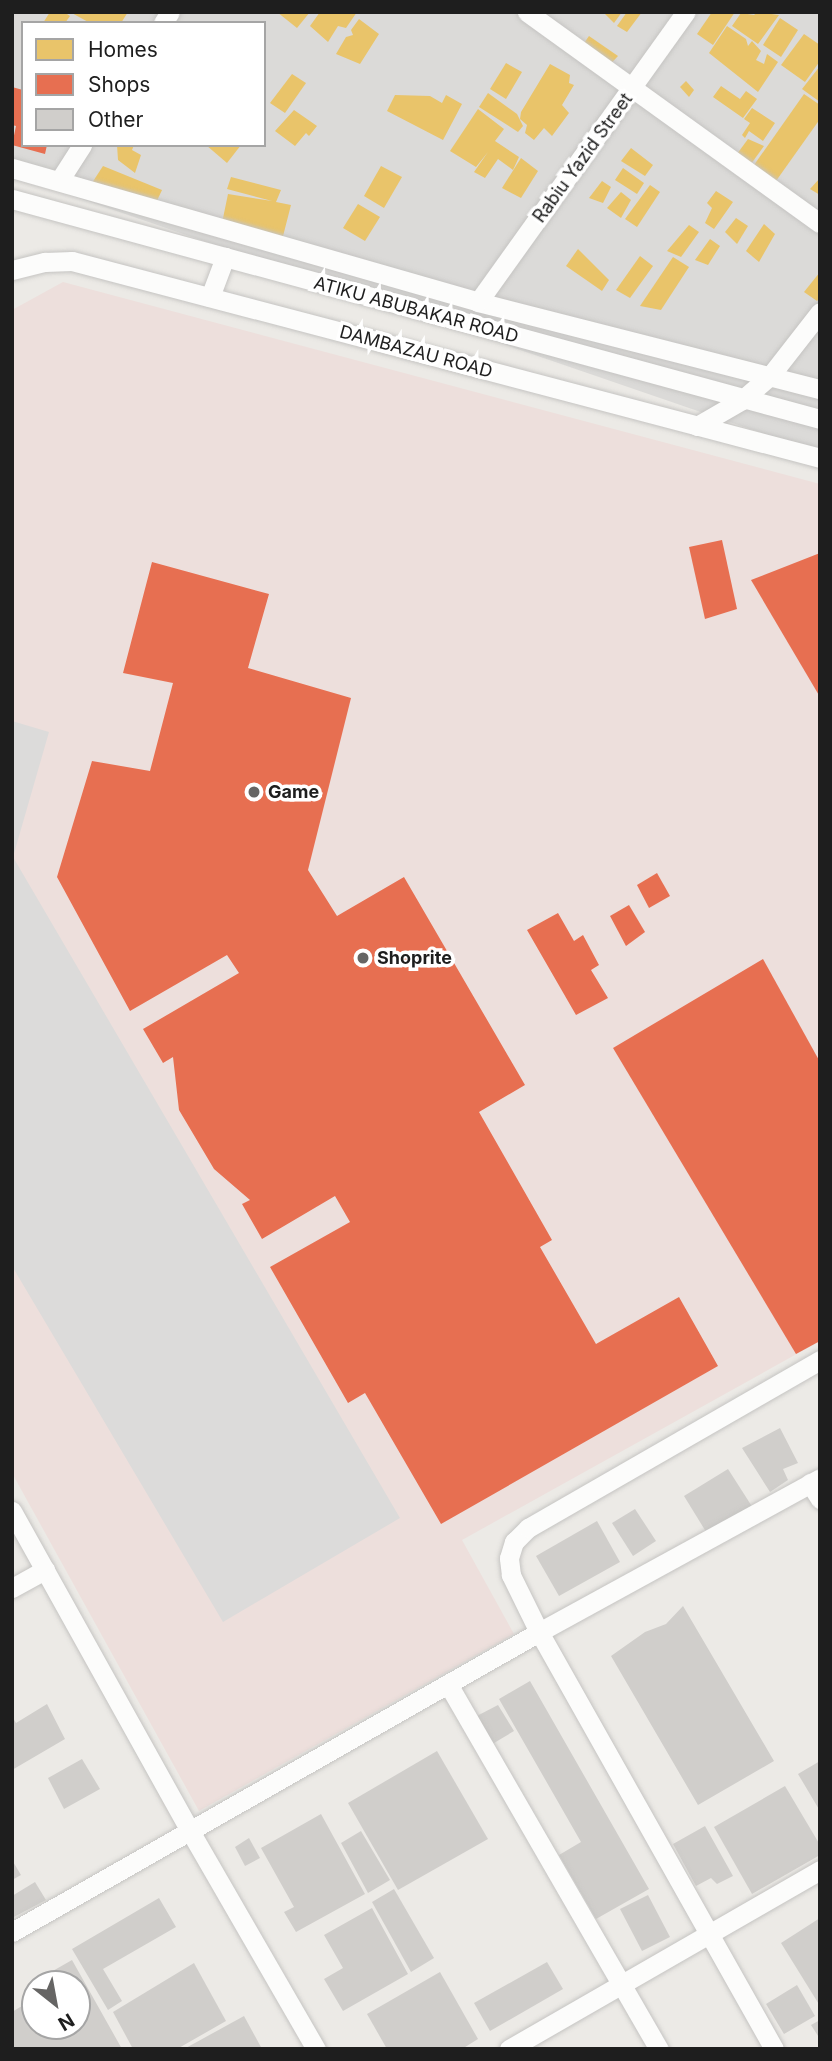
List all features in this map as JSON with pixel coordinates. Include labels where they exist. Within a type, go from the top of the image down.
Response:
[{"type":"street","points":[[527,12],[820,223]]},
{"type":"street","name":"Rabiu Yazid Street","points":[[478,302],[686,12]]},
{"type":"street","points":[[59,181],[81,147]]},
{"type":"street","points":[[12,168],[478,302],[820,389]]},
{"type":"street","name":"ATIKU ABUBAKAR ROAD","points":[[12,199],[742,400],[820,419]]},
{"type":"street","points":[[210,297],[225,257]]},
{"type":"street","name":"DAMBAZAU ROAD","points":[[12,270],[45,262],[72,261],[820,458]]},
{"type":"street","points":[[697,426],[742,400],[770,376],[820,312]]},
{"type":"street","points":[[774,2049],[539,1632],[511,1575],[509,1558],[514,1542],[521,1535],[820,1360]]},
{"type":"street","points":[[12,1932],[539,1632],[817,1487]]},
{"type":"street","points":[[12,1511],[190,1831],[316,2049]]},
{"type":"street","points":[[12,1588],[45,1570]]},
{"type":"street","points":[[448,1684],[624,1984],[659,2049]]},
{"type":"street","points":[[509,2049],[820,1870]]},
{"type":"shaded area","points":[[12,12],[820,12],[820,453],[12,175]]},
{"type":"shaded area","points":[[63,282],[820,484],[820,1341],[462,1540],[514,1634],[199,1811],[12,1473],[12,310]]},
{"type":"shaded area","points":[[12,721],[49,732],[13,857],[400,1518],[223,1622],[12,1266]]},
{"type":"building: Homes","points":[[50,12],[64,12],[70,16],[66,21],[44,21]]},
{"type":"building: Homes","points":[[70,12],[128,12],[122,21],[86,21]]},
{"type":"building: Homes","points":[[277,12],[310,12],[297,28]]},
{"type":"building: Homes","points":[[320,12],[357,12],[346,28],[338,26],[328,42],[310,26]]},
{"type":"building: Homes","points":[[603,12],[622,12],[614,23]]},
{"type":"building: Homes","points":[[627,12],[642,12],[627,32],[617,26]]},
{"type":"building: Homes","points":[[712,12],[735,12],[713,45],[697,34]]},
{"type":"building: Homes","points":[[757,12],[779,15],[758,44],[732,26],[741,13],[754,15]]},
{"type":"building: Homes","points":[[780,18],[798,30],[781,57],[763,45]]},
{"type":"building: Homes","points":[[359,19],[379,34],[360,64],[336,54],[346,37],[353,35],[351,30]]},
{"type":"building: Homes","points":[[727,26],[746,39],[748,46],[752,41],[761,51],[756,60],[764,64],[767,54],[778,62],[758,92],[709,53]]},
{"type":"building: Homes","points":[[804,34],[820,45],[820,61],[805,82],[781,65]]},
{"type":"building: Homes","points":[[589,36],[618,56],[604,71],[577,53]]},
{"type":"building: Homes","points":[[506,63],[522,72],[506,99],[490,89]]},
{"type":"building: Homes","points":[[550,64],[570,75],[569,83],[574,85],[562,105],[569,113],[552,136],[544,128],[534,140],[525,133],[527,125],[520,119],[521,112]]},
{"type":"building: Homes","points":[[820,66],[820,102],[802,89]]},
{"type":"building: Homes","points":[[292,74],[306,83],[285,113],[270,103]]},
{"type":"building: Homes","points":[[686,81],[694,90],[689,97],[680,87]]},
{"type":"building: Homes","points":[[721,86],[740,99],[746,91],[757,99],[743,118],[713,97]]},
{"type":"building: Homes","points":[[488,93],[517,114],[523,126],[518,132],[479,107]]},
{"type":"building: Homes","points":[[804,94],[820,105],[820,119],[776,181],[754,165]]},
{"type":"building: Homes","points":[[395,95],[430,96],[442,103],[446,95],[462,104],[443,140],[387,111]]},
{"type":"building: Homes","points":[[752,108],[775,123],[763,141],[749,131],[745,138],[742,135],[750,123],[744,119]]},
{"type":"building: Homes","points":[[478,109],[504,129],[495,141],[519,157],[513,170],[498,159],[485,178],[474,172],[488,152],[476,167],[450,151]]},
{"type":"building: Homes","points":[[294,110],[317,126],[309,136],[306,133],[295,146],[275,131]]},
{"type":"building: Homes","points":[[748,139],[764,146],[751,164],[737,154]]},
{"type":"building: Homes","points":[[117,147],[133,147],[132,150],[141,155],[135,173],[118,160]]},
{"type":"building: Homes","points":[[208,147],[239,147],[227,163]]},
{"type":"building: Homes","points":[[631,148],[653,165],[645,176],[621,161]]},
{"type":"building: Homes","points":[[521,158],[538,171],[521,198],[502,188]]},
{"type":"building: Homes","points":[[103,166],[162,190],[155,205],[90,186]]},
{"type":"building: Homes","points":[[381,166],[402,177],[384,208],[364,196]]},
{"type":"building: Homes","points":[[623,168],[644,183],[637,194],[615,180]]},
{"type":"building: Homes","points":[[231,177],[281,190],[276,202],[291,205],[282,240],[222,223],[228,194],[272,201],[227,189]]},
{"type":"building: Homes","points":[[820,178],[820,195],[810,189]]},
{"type":"building: Homes","points":[[602,181],[611,187],[603,203],[589,198]]},
{"type":"building: Homes","points":[[650,185],[660,192],[637,227],[625,219]]},
{"type":"building: Homes","points":[[716,191],[733,202],[714,229],[705,223],[712,208],[707,203]]},
{"type":"building: Homes","points":[[621,192],[631,200],[621,218],[607,208]]},
{"type":"building: Homes","points":[[358,204],[380,217],[365,241],[343,228]]},
{"type":"building: Homes","points":[[736,218],[748,226],[737,244],[725,232]]},
{"type":"building: Homes","points":[[764,224],[775,234],[759,262],[746,251]]},
{"type":"building: Homes","points":[[689,225],[699,232],[681,257],[667,251]]},
{"type":"building: Homes","points":[[710,239],[720,246],[708,265],[695,260]]},
{"type":"building: Homes","points":[[578,249],[609,280],[602,291],[566,266]]},
{"type":"building: Homes","points":[[640,256],[653,266],[630,298],[616,290]]},
{"type":"building: Homes","points":[[673,257],[689,267],[661,310],[640,306]]},
{"type":"building: Homes","points":[[820,272],[820,298],[817,301],[804,292]]},
{"type":"building: Shops","points":[[12,87],[21,89],[21,147],[47,147],[45,154],[12,145],[16,126],[12,125]]},
{"type":"building: Shops","points":[[722,540],[737,609],[705,619],[689,547]]},
{"type":"building: Shops","points":[[820,553],[820,697],[751,580]]},
{"type":"building: Shops","points":[[152,562],[269,594],[248,668],[351,698],[308,870],[337,916],[404,877],[525,1085],[479,1112],[552,1240],[540,1247],[596,1344],[679,1297],[718,1366],[441,1524],[365,1393],[348,1403],[270,1267],[350,1222],[335,1196],[262,1239],[242,1204],[250,1200],[214,1169],[179,1110],[173,1057],[163,1063],[143,1029],[239,973],[227,955],[130,1011],[57,877],[92,761],[150,771],[173,683],[123,673]]},
{"type":"building: Shops","points":[[657,873],[670,896],[649,908],[637,885]]},
{"type":"building: Shops","points":[[629,905],[645,932],[626,946],[610,916]]},
{"type":"building: Shops","points":[[558,913],[574,941],[583,935],[599,965],[591,970],[608,998],[576,1015],[527,930]]},
{"type":"building: Shops","points":[[763,959],[820,1062],[820,1341],[796,1354],[613,1048]]},
{"type":"building: Other","points":[[780,1428],[798,1463],[783,1469],[788,1480],[770,1492],[742,1448]]},
{"type":"building: Other","points":[[728,1469],[753,1508],[708,1535],[684,1496]]},
{"type":"building: Other","points":[[635,1509],[656,1541],[633,1556],[612,1523]]},
{"type":"building: Other","points":[[597,1521],[620,1562],[559,1596],[536,1556]]},
{"type":"building: Other","points":[[683,1606],[774,1761],[698,1805],[611,1656],[645,1632],[666,1624]]},
{"type":"building: Other","points":[[530,1681],[649,1889],[596,1919],[559,1855],[581,1842],[499,1699]]},
{"type":"building: Other","points":[[47,1704],[65,1739],[12,1770],[12,1716],[16,1723]]},
{"type":"building: Other","points":[[498,1705],[514,1731],[489,1746],[473,1718]]},
{"type":"building: Other","points":[[437,1751],[488,1839],[398,1890],[348,1803]]},
{"type":"building: Other","points":[[82,1759],[100,1789],[64,1809],[48,1778]]},
{"type":"building: Other","points":[[820,1761],[820,1811],[798,1774]]},
{"type":"building: Other","points":[[785,1786],[820,1845],[820,1855],[752,1894],[714,1827]]},
{"type":"building: Other","points":[[321,1814],[365,1894],[296,1932],[284,1912],[294,1907],[261,1848]]},
{"type":"building: Other","points":[[705,1826],[733,1876],[717,1884],[711,1878],[696,1886],[673,1844]]},
{"type":"building: Other","points":[[361,1831],[390,1880],[368,1893],[341,1843]]},
{"type":"building: Other","points":[[249,1838],[260,1858],[245,1866],[235,1847]]},
{"type":"building: Other","points":[[12,1860],[21,1875],[12,1880]]},
{"type":"building: Other","points":[[35,1882],[46,1900],[12,1918],[12,1896]]},
{"type":"building: Other","points":[[394,1889],[434,1958],[411,1972],[372,1902]]},
{"type":"building: Other","points":[[648,1895],[670,1937],[642,1951],[620,1909]]},
{"type":"building: Other","points":[[159,1898],[176,1927],[103,1969],[122,2001],[108,2010],[91,1981],[91,1970],[84,1970],[72,1949]]},
{"type":"building: Other","points":[[372,1908],[408,1974],[343,2011],[324,1979],[343,1968],[324,1935]]},
{"type":"building: Other","points":[[820,1918],[820,2006],[781,1943]]},
{"type":"building: Other","points":[[72,1960],[78,1970],[54,1970]]},
{"type":"building: Other","points":[[547,1962],[563,1989],[490,2031],[474,2003]]},
{"type":"building: Other","points":[[194,1963],[226,2021],[177,2049],[133,2049],[113,2012]]},
{"type":"building: Other","points":[[440,1972],[478,2039],[462,2049],[387,2049],[367,2014]]},
{"type":"building: Other","points":[[797,1985],[815,2016],[784,2034],[766,2004]]},
{"type":"building: Other","points":[[91,1994],[122,2049],[12,2049],[12,2012],[21,2007],[21,2040],[91,2040]]},
{"type":"building: Other","points":[[244,2016],[262,2049],[184,2049]]},
{"type":"building: Other","points":[[820,2020],[820,2039],[811,2025]]},
{"type":"place","name":"Game","points":[[254,792]]},
{"type":"place","name":"Shoprite","points":[[363,958]]}]
